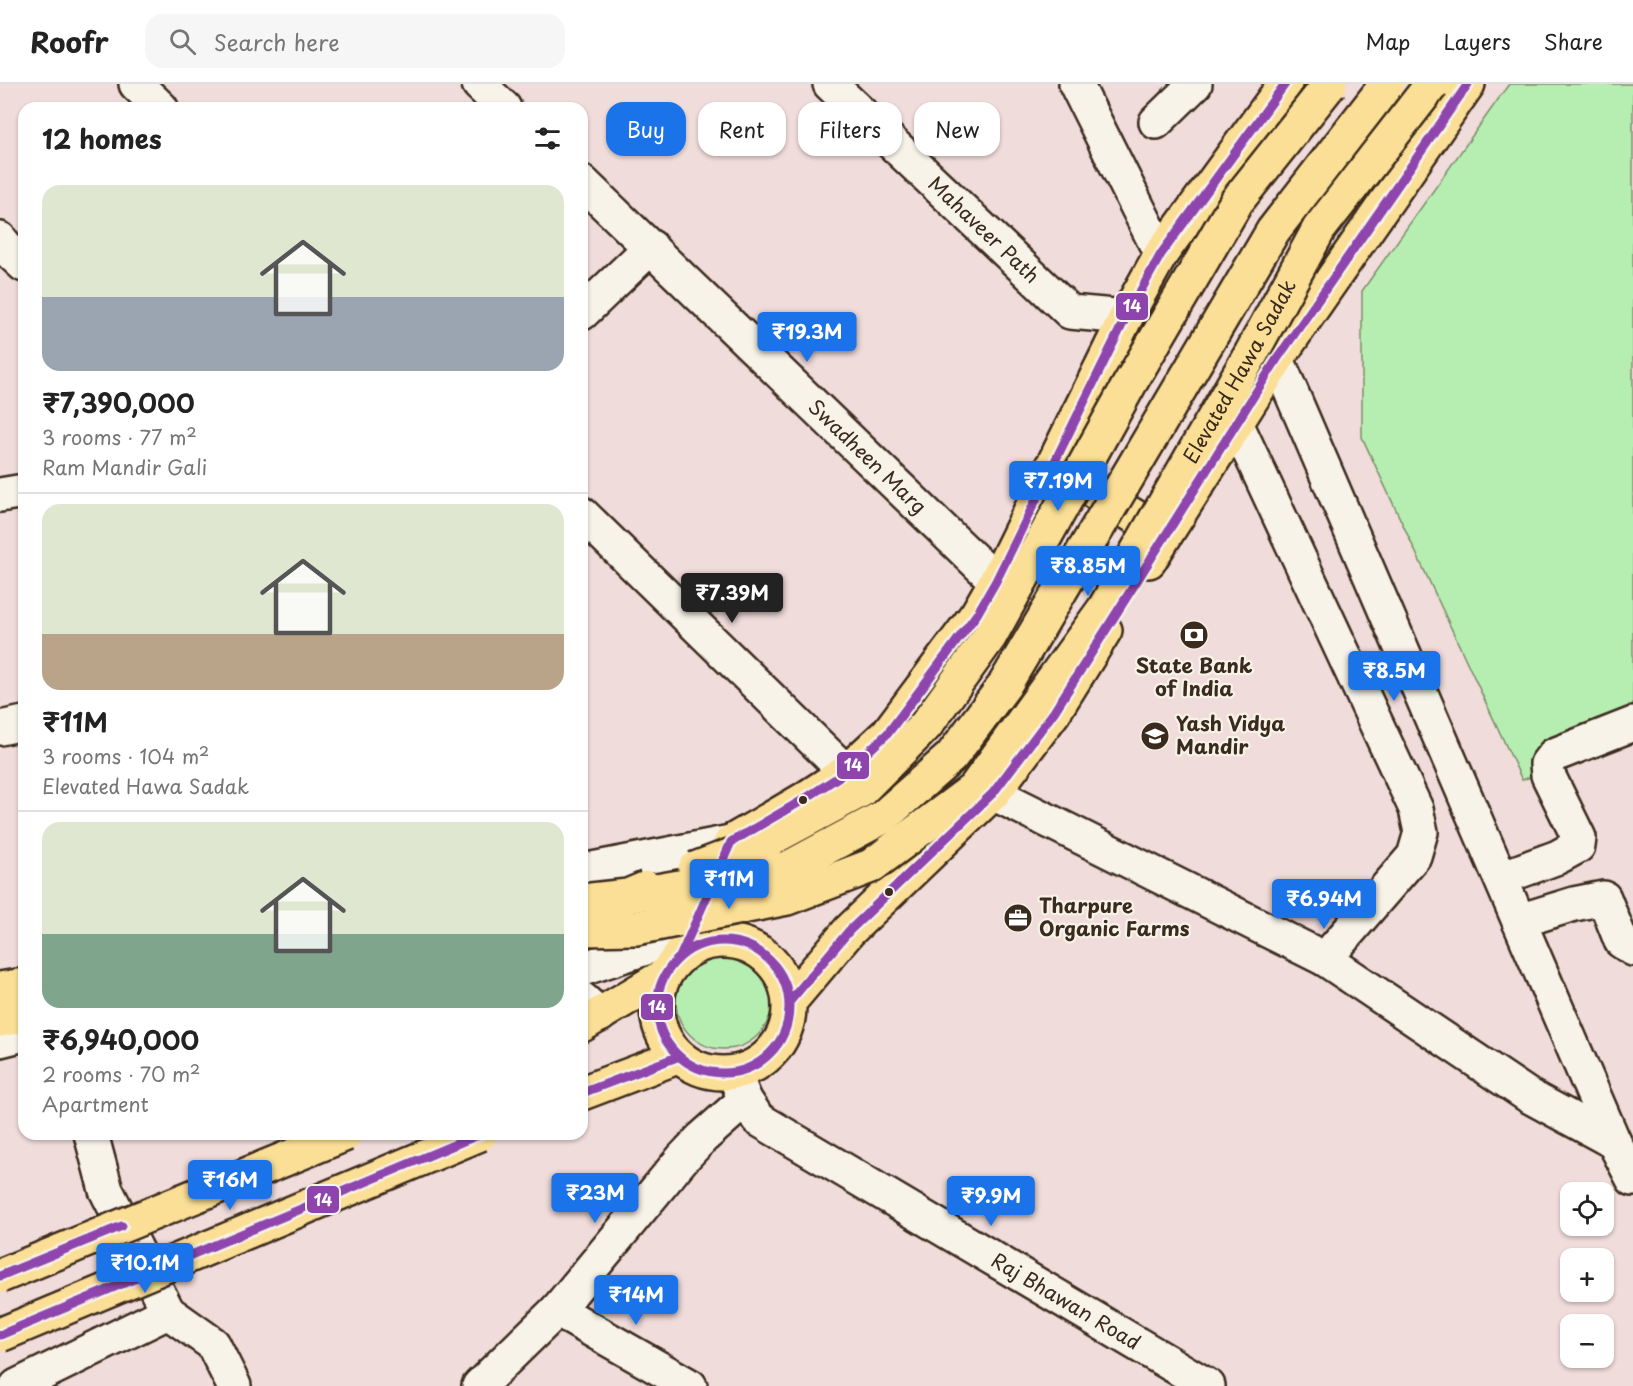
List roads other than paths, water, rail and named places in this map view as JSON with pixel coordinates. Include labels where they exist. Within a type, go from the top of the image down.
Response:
[{"type":"main road","points":[[588,1013],[678,956],[693,947],[713,941],[735,942],[755,949],[772,962],[784,980],[790,1001],[788,1021],[781,1039],[769,1055],[753,1066],[739,1086],[714,1073],[694,1068],[677,1057],[664,1040],[657,1020],[656,998],[678,956],[731,842],[803,801],[846,772],[888,733],[977,614],[996,581],[1126,318],[1161,254],[1285,84]]},
{"type":"main road","points":[[628,896],[761,844],[860,791],[926,725],[990,636],[1129,385],[1237,201],[1330,84]]},
{"type":"main road","points":[[588,900],[628,896],[788,868],[883,817],[951,757],[1004,686],[1274,231],[1387,84]]},
{"type":"main road","name":"Elevated Hawa Sadak","points":[[588,929],[636,928],[787,898],[871,866],[974,789],[1104,609],[1246,364],[1319,229],[1432,84]]},
{"type":"main road","points":[[790,1001],[849,931],[993,793],[1054,712],[1277,359],[1468,84]]},
{"type":"main road","points":[[1052,466],[1165,535]]},
{"type":"main road","points":[[0,989],[18,986]]},
{"type":"main road","points":[[0,1020],[18,1016]]},
{"type":"main road","points":[[588,1091],[677,1057]]},
{"type":"main road","points":[[0,1276],[331,1140]]},
{"type":"main road","points":[[0,1335],[466,1140]]},
{"type":"street","points":[[136,84],[155,102]]},
{"type":"street","points":[[479,84],[498,102]]},
{"type":"street","name":"Mahaveer Path","points":[[830,84],[1070,312],[1126,318]]},
{"type":"street","points":[[1076,84],[1161,254]]},
{"type":"street","points":[[1156,122],[1195,84]]},
{"type":"street","name":"Swadheen Marg","points":[[588,188],[996,581]]},
{"type":"street","points":[[0,239],[18,260]]},
{"type":"street","points":[[588,307],[651,247]]},
{"type":"street","points":[[1277,359],[1614,1142],[1633,1179]]},
{"type":"street","points":[[1236,423],[1416,809],[1421,832],[1414,856],[1325,959]]},
{"type":"street","points":[[0,495],[18,492]]},
{"type":"street","points":[[588,520],[846,772]]},
{"type":"street","points":[[0,728],[18,724]]},
{"type":"street","points":[[1501,878],[1558,857],[1578,846],[1579,838],[1548,775],[1547,764],[1554,755],[1633,724]]},
{"type":"street","points":[[993,793],[1325,959],[1529,1096],[1614,1142]]},
{"type":"street","points":[[588,870],[731,842]]},
{"type":"street","points":[[1519,921],[1574,904],[1604,898],[1622,940],[1633,949]]},
{"type":"street","points":[[588,968],[678,956]]},
{"type":"street","points":[[0,978],[18,974]]},
{"type":"street","points":[[0,1040],[18,1036]]},
{"type":"street","points":[[479,1386],[557,1310],[702,1138],[739,1086]]},
{"type":"street","name":"Raj Bhawan Road","points":[[739,1086],[758,1119],[1208,1386]]},
{"type":"street","points":[[93,1140],[106,1190],[168,1312],[213,1344],[234,1386]]},
{"type":"street","points":[[557,1310],[690,1386]]},
{"type":"street","points":[[17,1386],[168,1312]]},
{"type":"place","name":"State Bank of India","points":[[1194,635]]},
{"type":"place","name":"Yash Vidya Mandir","points":[[1155,736]]},
{"type":"place","name":"Tharpure Organic Farms","points":[[1018,918]]}]
